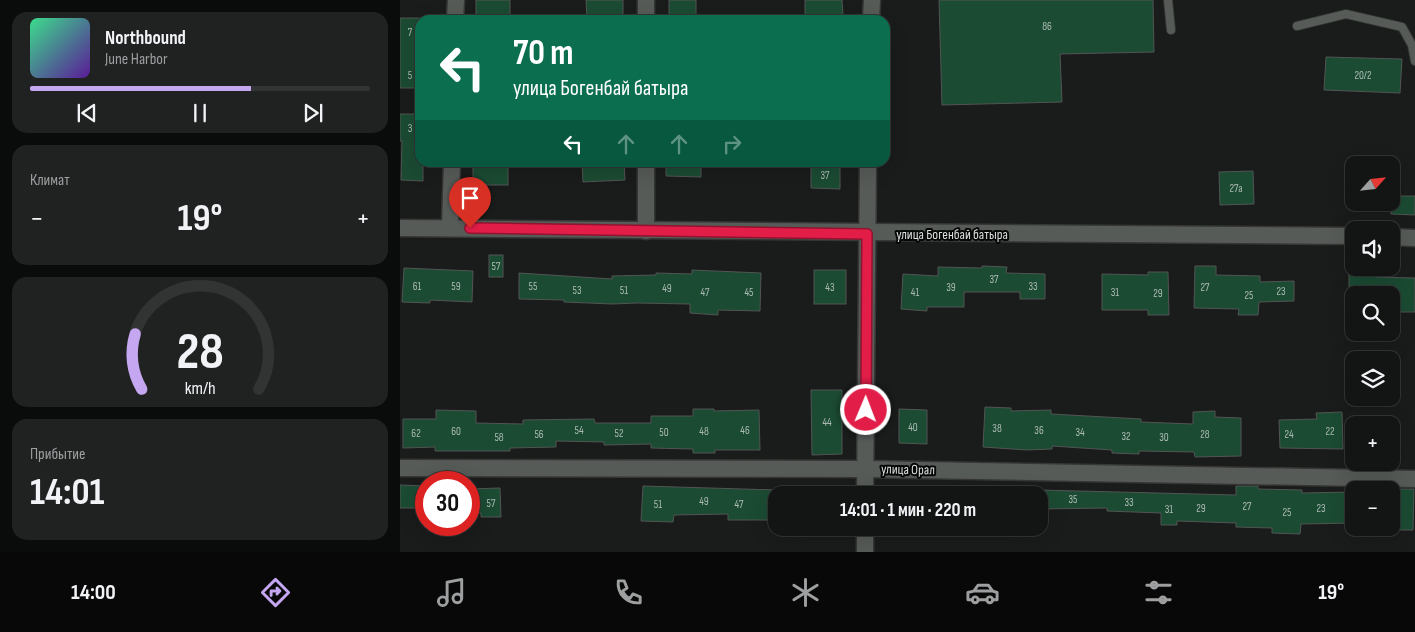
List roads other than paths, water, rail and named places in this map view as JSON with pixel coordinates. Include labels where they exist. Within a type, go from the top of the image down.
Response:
[{"type":"street","points":[[455,15],[456,0]]},
{"type":"street","points":[[646,0],[646,15]]},
{"type":"street","points":[[871,15],[872,0]]},
{"type":"street","points":[[450,228],[452,167]]},
{"type":"street","points":[[646,167],[646,231]]},
{"type":"street","points":[[865,486],[868,167]]},
{"type":"street","name":"улица Богенбай батыра","points":[[400,228],[867,234],[1345,236]]},
{"type":"street","points":[[1400,237],[1415,238]]},
{"type":"street","name":"улица Орал","points":[[400,468],[865,469],[1415,479]]},
{"type":"street","points":[[865,536],[865,552]]},
{"type":"lane","points":[[1168,0],[1171,30]]},
{"type":"lane","points":[[1297,26],[1346,14],[1402,27],[1412,45],[1415,61]]}]
